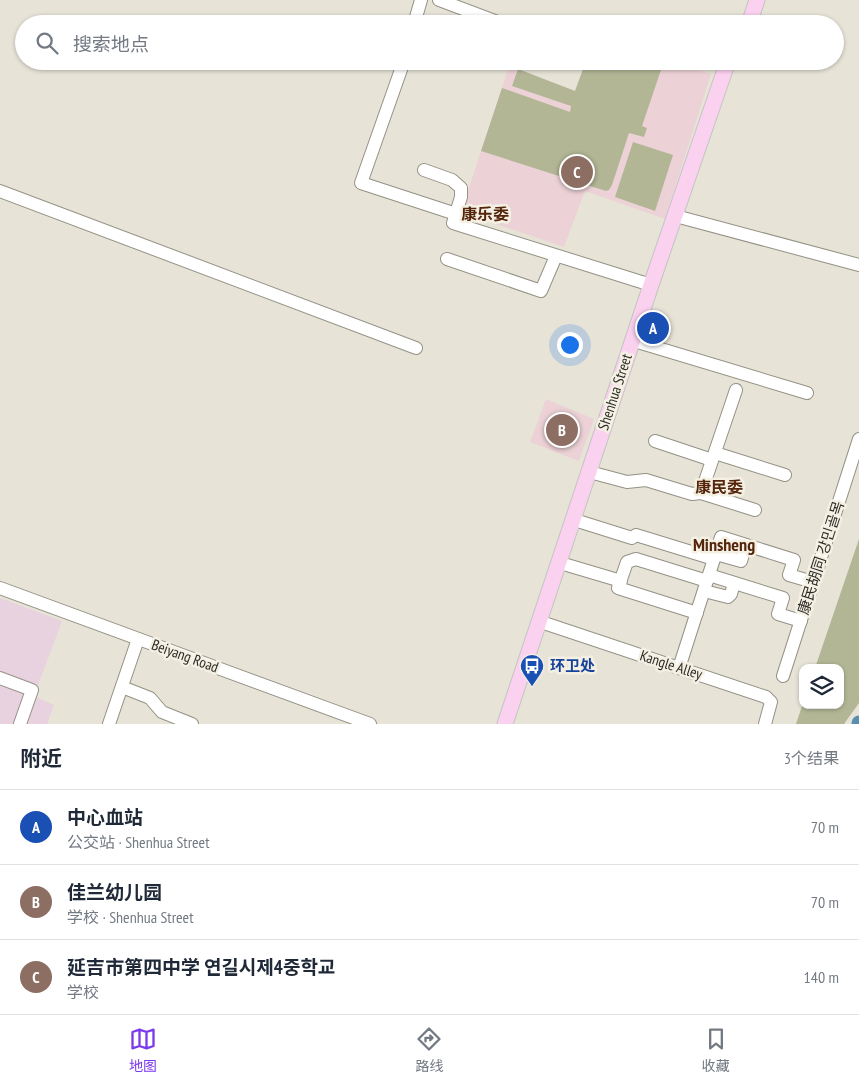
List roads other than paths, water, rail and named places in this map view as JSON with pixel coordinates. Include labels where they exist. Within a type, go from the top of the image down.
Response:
[{"type":"main road","points":[[744,15],[749,0]]},
{"type":"main road","points":[[752,15],[758,0]]},
{"type":"main road","name":"Shenhua Street","points":[[505,724],[651,285],[725,70]]},
{"type":"main road","name":"Shenhua Street","points":[[515,724],[597,474],[734,70]]},
{"type":"street","points":[[417,15],[421,0]]},
{"type":"street","points":[[439,0],[479,15]]},
{"type":"street","points":[[401,70],[360,183],[456,214]]},
{"type":"street","points":[[424,170],[452,180],[461,188],[461,197],[453,223],[651,285]]},
{"type":"street","points":[[0,191],[416,348]]},
{"type":"street","points":[[684,218],[859,265]]},
{"type":"street","points":[[447,259],[541,291],[556,256]]},
{"type":"street","points":[[641,343],[807,393]]},
{"type":"street","points":[[701,493],[736,390]]},
{"type":"street","name":"康民胡同 강민골목","points":[[783,676],[859,439]]},
{"type":"street","points":[[655,441],[785,475]]},
{"type":"street","points":[[597,474],[627,482],[646,480],[692,494],[701,493],[755,510]]},
{"type":"street","points":[[581,522],[632,538],[636,535],[741,562],[746,545]]},
{"type":"street","points":[[679,668],[721,537],[794,560],[789,575],[813,582]]},
{"type":"street","points":[[697,613],[618,588],[626,562],[636,559],[706,582],[728,597],[731,594],[734,583],[783,598],[778,614],[800,621]]},
{"type":"street","points":[[567,565],[620,582]]},
{"type":"street","name":"Beiyang Road","points":[[0,588],[370,724]]},
{"type":"street","name":"Kangle Alley","points":[[547,624],[769,698],[771,706],[765,724]]},
{"type":"street","points":[[109,724],[138,639]]},
{"type":"street","points":[[0,678],[32,690],[20,724]]},
{"type":"street","points":[[122,687],[150,698],[162,712],[192,724]]},
{"type":"place","name":"延吉市第四中学 연길시제4중학교","points":[[577,172]]},
{"type":"place","name":"中心血站","points":[[653,328]]},
{"type":"place","name":"佳兰幼儿园","points":[[562,430]]},
{"type":"place","name":"环卫处","points":[[532,687]]},
{"type":"district","name":"康乐委","points":[[485,214]]},
{"type":"district","name":"康民委","points":[[719,487]]},
{"type":"district","name":"Minsheng","points":[[724,545]]}]
